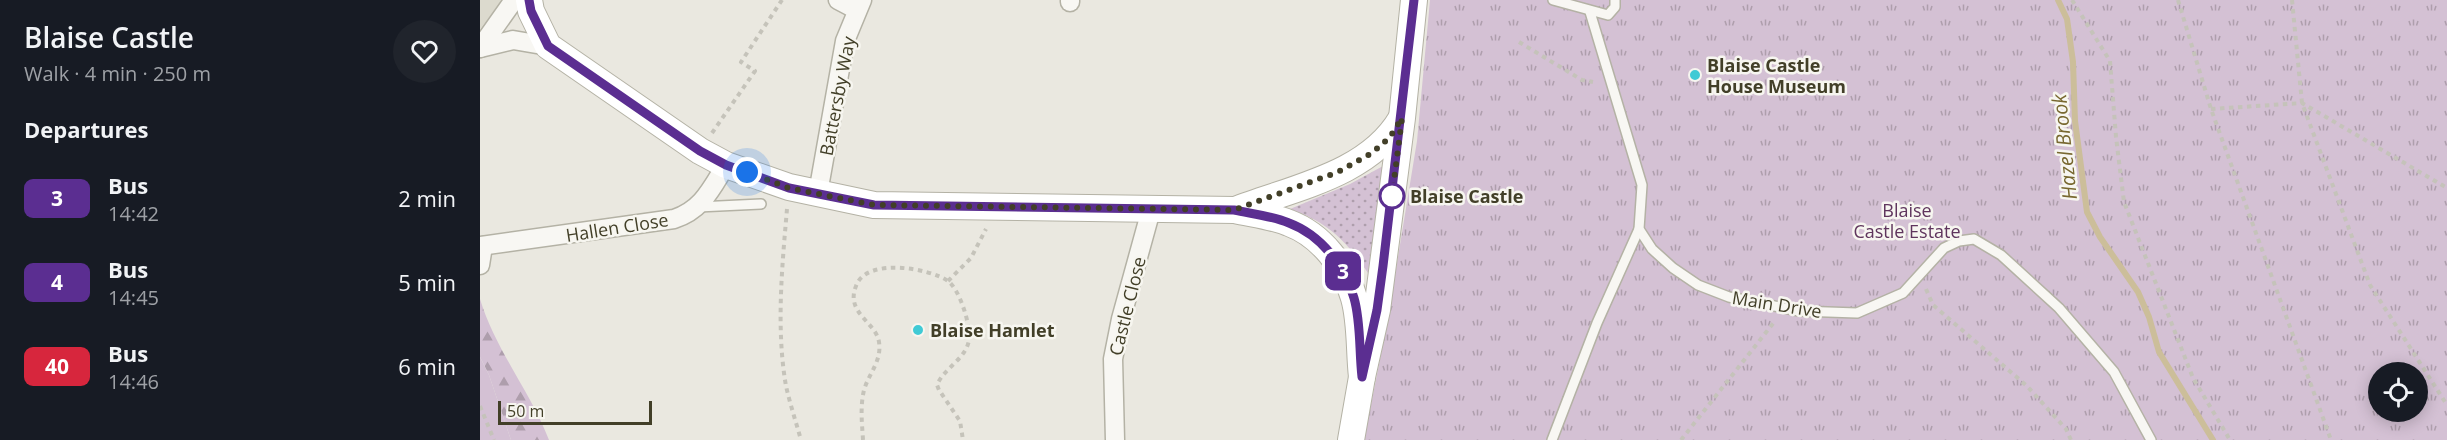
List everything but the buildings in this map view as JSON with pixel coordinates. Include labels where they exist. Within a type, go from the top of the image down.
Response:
[{"type":"main road","points":[[529,0],[531,11],[548,46],[700,151],[726,165],[789,188],[874,205],[1234,210],[1290,223],[1313,236],[1331,253],[1346,274],[1355,299],[1362,377]]},
{"type":"main road","points":[[1351,440],[1377,310],[1402,118],[1414,0]]},
{"type":"main road","points":[[1234,210],[1338,172],[1372,153],[1390,137],[1402,118]]},
{"type":"street","points":[[480,48],[514,0]]},
{"type":"street","points":[[838,0],[860,5]]},
{"type":"street","name":"Battersby Way","points":[[818,193],[845,41],[860,5]]},
{"type":"street","points":[[480,48],[513,40],[548,46]]},
{"type":"street","points":[[698,207],[726,165]]},
{"type":"street","name":"Hallen Close","points":[[480,265],[482,246],[674,219],[698,207]]},
{"type":"street","name":"Castle Close","points":[[1115,440],[1113,359],[1121,319],[1151,210]]},
{"type":"lane","points":[[1553,0],[1590,12],[1608,15],[1615,7],[1616,0]]},
{"type":"lane","points":[[1552,440],[1597,323],[1639,229],[1642,185],[1590,12]]},
{"type":"lane","points":[[698,207],[761,204]]},
{"type":"lane","name":"Main Drive","points":[[1639,229],[1653,249],[1672,268],[1698,285],[1729,297],[1785,308],[1857,313],[1902,293],[1944,248],[1959,241],[1974,239],[2001,255],[2059,308],[2114,372],[2151,440]]},
{"type":"path","points":[[700,151],[755,71],[741,62],[782,0]]},
{"type":"path","points":[[2072,0],[2110,61],[2124,202],[2193,378],[2230,440]]},
{"type":"path","points":[[2178,0],[2211,109],[2331,440]]},
{"type":"path","points":[[2292,0],[2302,103],[2370,285],[2447,405]]},
{"type":"path","points":[[1519,42],[1582,80],[1593,82]]},
{"type":"path","points":[[2211,109],[2302,103],[2447,188]]},
{"type":"path","points":[[789,188],[781,291],[782,344],[786,386],[801,440]]},
{"type":"path","points":[[948,281],[971,258],[984,232]]},
{"type":"path","points":[[863,440],[862,401],[867,382],[877,363],[879,343],[876,333],[864,321],[856,306],[854,291],[858,281],[870,274],[893,267],[909,267],[948,281],[954,288],[964,311],[969,340],[965,352],[940,379],[938,388],[960,421],[963,440]]},
{"type":"path","points":[[1919,275],[1934,305],[2027,387],[2066,429],[2071,440]]},
{"type":"path","points":[[1681,440],[1785,308]]},
{"type":"path","points":[[480,406],[494,440]]},
{"type":"shaded area","points":[[480,0],[503,0],[480,29]]},
{"type":"green space","name":"Blaise Castle Estate","points":[[1430,0],[2447,0],[2447,440],[1364,440],[1387,324],[1417,141]]},
{"type":"green space","points":[[1383,166],[1368,273],[1352,251],[1335,234],[1315,220],[1290,209],[1350,184]]},
{"type":"green space","points":[[480,299],[494,335],[549,440],[511,440],[489,375],[480,357]]},
{"type":"green space","points":[[480,357],[489,375],[511,440],[480,440]]},
{"type":"waterway","name":"Hazel Brook","points":[[2058,0],[2067,19],[2073,62],[2075,121],[2087,212],[2100,237],[2138,292],[2149,317],[2159,352],[2213,440]]},
{"type":"bus line","name":"3","points":[[529,0],[531,11],[548,46],[700,151],[726,165],[789,188],[874,205],[1234,210],[1290,223],[1313,236],[1331,253],[1346,274],[1355,299],[1362,377],[1377,310],[1402,118],[1414,0]]},
{"type":"place","name":"Blaise Castle House Museum","points":[[1695,75]]},
{"type":"place","name":"Blaise Castle","points":[[1392,196]]},
{"type":"place","name":"Blaise Hamlet","points":[[918,330]]},
{"type":"route","points":[[747,172],[789,188],[874,205],[1234,210],[1338,172],[1372,153],[1390,137],[1402,118],[1392,196]]}]
